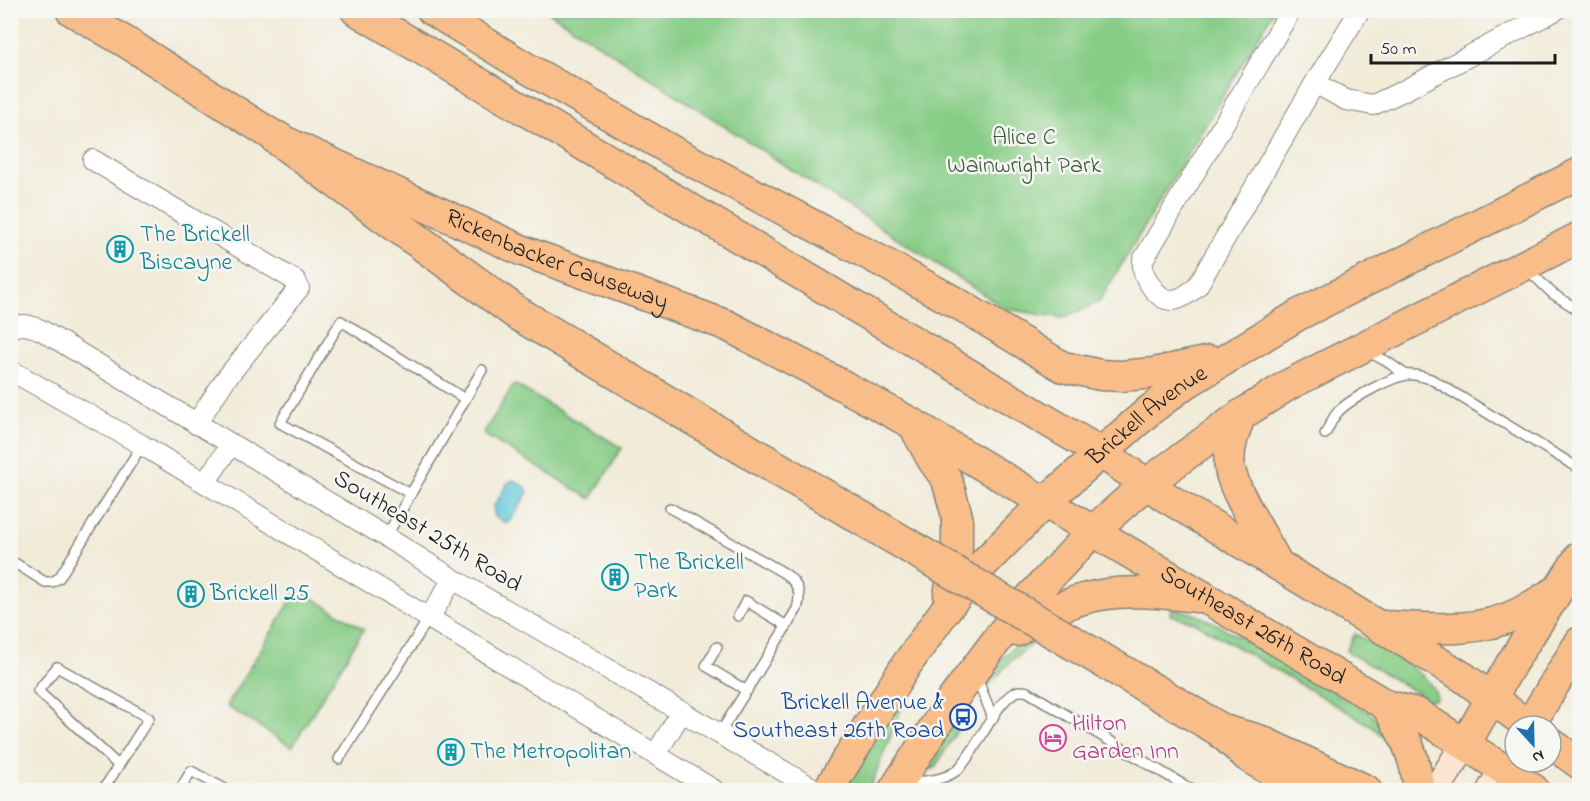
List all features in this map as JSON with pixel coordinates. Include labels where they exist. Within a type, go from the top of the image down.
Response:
[{"type":"highway","points":[[277,138],[517,313],[1219,729],[1248,755],[1306,790]]},
{"type":"main road","name":"Rickenbacker Causeway","points":[[71,10],[277,138],[523,250],[726,325],[914,424],[1045,502]]},
{"type":"main road","points":[[356,10],[556,131],[759,248],[1100,452],[1146,484],[1463,676],[1513,714]]},
{"type":"main road","points":[[432,10],[525,67],[666,147],[962,306],[1063,367],[1101,375],[1121,376],[1154,373],[1228,358]]},
{"type":"main road","name":"Brickell Avenue","points":[[828,790],[901,673],[946,609],[985,562],[1045,502],[1100,452],[1182,386],[1298,315],[1580,173]]},
{"type":"main road","points":[[896,788],[981,659],[1024,604],[1094,530],[1146,484],[1241,415],[1288,385],[1580,237]]},
{"type":"main road","points":[[1241,415],[1231,446],[1230,470],[1234,482],[1278,564]]},
{"type":"main road","points":[[914,424],[932,459],[947,480],[957,516],[957,549],[946,609]]},
{"type":"main road","name":"Southeast 26th Road","points":[[1045,502],[1386,705],[1418,714],[1503,770]]},
{"type":"main road","points":[[1436,790],[1511,664],[1580,556]]},
{"type":"main road","points":[[1381,626],[1446,628],[1483,625],[1516,614],[1559,589]]},
{"type":"main road","points":[[981,659],[1041,615],[1062,604],[1084,598],[1131,591],[1209,599]]},
{"type":"main road","points":[[1536,714],[1580,642]]},
{"type":"main road","points":[[1386,705],[1409,744],[1415,763],[1419,790]]},
{"type":"main road","points":[[1219,729],[1259,740],[1366,790]]},
{"type":"main road","points":[[1563,751],[1580,764]]},
{"type":"main road","name":"Southeast 26th Road","points":[[1509,774],[1533,790]]},
{"type":"street","points":[[1291,10],[1143,260],[1144,275],[1158,295],[1171,301],[1181,298],[1198,285],[1360,10]]},
{"type":"street","points":[[1315,83],[1346,100],[1373,105],[1422,82],[1556,10]]},
{"type":"street","points":[[93,160],[296,280],[299,288],[225,380],[196,424]]},
{"type":"street","name":"Southeast 25th Road","points":[[10,328],[20,324],[29,324],[41,330],[453,579],[816,790]]},
{"type":"street","points":[[10,370],[142,445],[714,790]]},
{"type":"street","points":[[205,483],[231,444]]},
{"type":"street","points":[[429,618],[453,579]]},
{"type":"street","points":[[656,754],[682,711]]},
{"type":"lane","points":[[1523,265],[1553,294],[1580,311]]},
{"type":"lane","points":[[411,494],[280,423],[341,321],[465,399]]},
{"type":"lane","points":[[1357,349],[1373,354],[1406,375],[1431,379],[1580,469]]},
{"type":"lane","points":[[386,537],[482,370]]},
{"type":"lane","points":[[1325,434],[1337,413],[1348,403],[1406,375]]},
{"type":"lane","points":[[10,560],[45,582],[52,582],[59,578],[142,445]]},
{"type":"lane","points":[[670,508],[790,578],[797,585],[800,594],[797,609],[720,734]]},
{"type":"lane","points":[[738,616],[746,601],[787,626]]},
{"type":"lane","points":[[339,759],[429,618]]},
{"type":"lane","points":[[717,647],[706,666],[747,691]]},
{"type":"lane","points":[[981,659],[993,718]]},
{"type":"lane","points":[[103,790],[149,718],[57,667],[38,691],[118,765]]},
{"type":"lane","points":[[896,788],[944,777],[954,772],[964,764],[1004,701],[1011,694],[1020,691],[1028,692],[1192,790]]},
{"type":"lane","points":[[180,790],[191,771],[227,790]]},
{"type":"green space","name":"Alice C Wainwright Park","points":[[547,11],[1274,11],[1099,302],[1063,318],[1006,309]]},
{"type":"green space","points":[[514,384],[622,448],[591,499],[483,434]]},
{"type":"green space","points":[[298,589],[364,629],[292,747],[226,706]]},
{"type":"green space","points":[[1171,608],[1192,613],[1215,623],[1371,714],[1381,722],[1403,754],[1395,757],[1382,736],[1370,725],[1194,622],[1170,615]]},
{"type":"green space","points":[[1355,634],[1415,670],[1433,688],[1437,698],[1429,700],[1346,651]]},
{"type":"green space","points":[[1027,636],[1033,643],[1010,662],[988,687],[990,670]]},
{"type":"green space","points":[[899,702],[903,705],[869,790],[844,790]]},
{"type":"green space","points":[[954,722],[960,726],[934,769],[927,769],[926,765]]},
{"type":"water","points":[[513,480],[526,487],[528,492],[507,523],[495,517],[493,508],[508,483]]},
{"type":"place","name":"The Brickell Biscayne","points":[[120,249]]},
{"type":"place","name":"The Brickell Park","points":[[615,577]]},
{"type":"place","name":"Brickell 25","points":[[191,594]]},
{"type":"place","name":"Brickell Avenue & Southeast 26th Road","points":[[963,717]]},
{"type":"place","name":"Hilton Garden Inn","points":[[1053,738]]},
{"type":"place","name":"The Metropolitan","points":[[451,752]]}]
